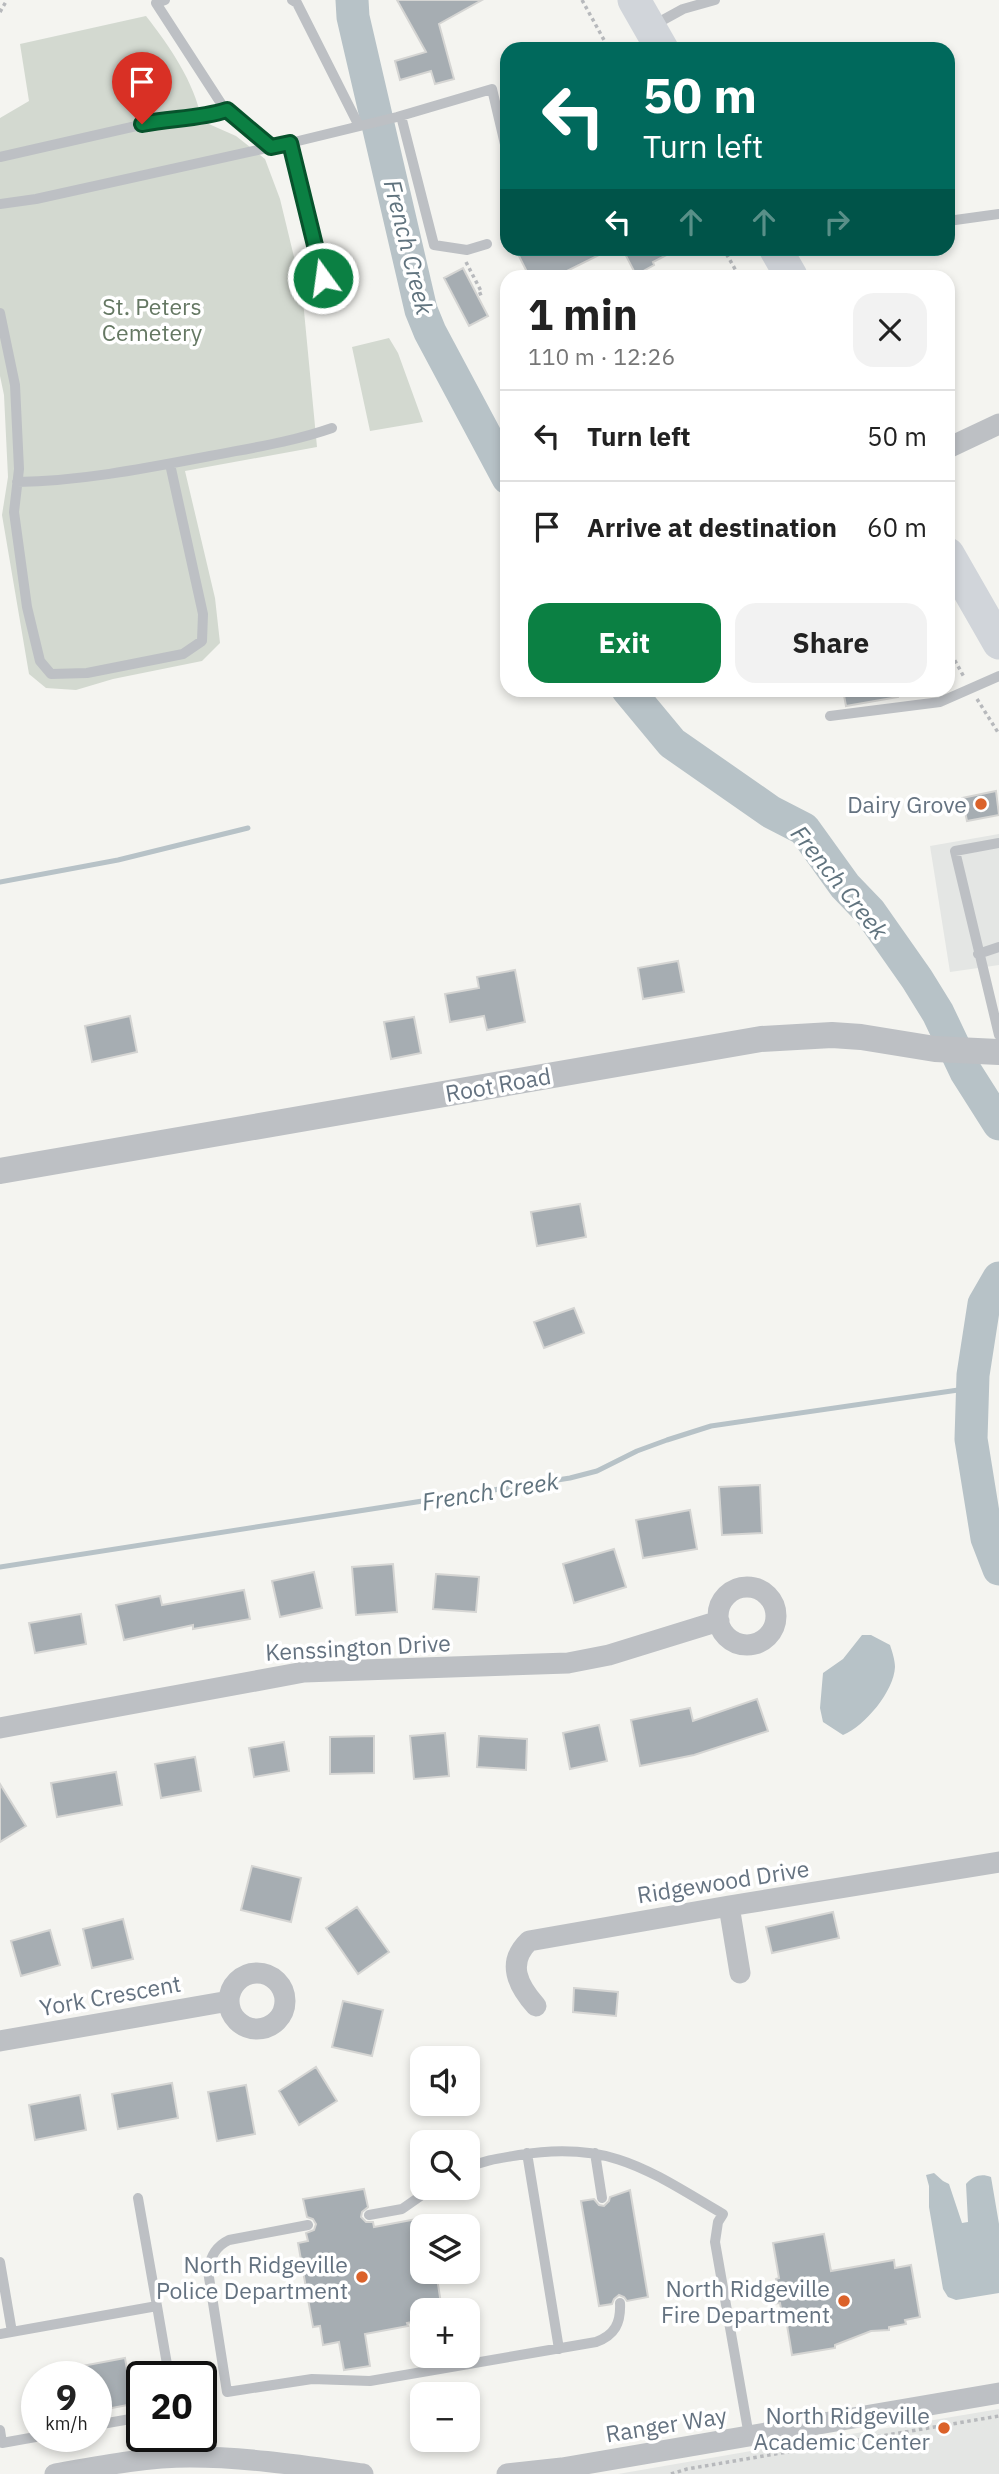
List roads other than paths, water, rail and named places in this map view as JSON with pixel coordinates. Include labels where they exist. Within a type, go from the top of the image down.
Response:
[{"type":"main road","points":[[955,570],[999,643]]},
{"type":"street","points":[[955,445],[999,424]]},
{"type":"street","name":"Root Road","points":[[0,1171],[761,1039],[832,1035],[887,1040],[935,1049],[999,1052]]},
{"type":"street","name":"Kenssington Drive","points":[[0,1728],[304,1672],[568,1663],[609,1655],[719,1621]]},
{"type":"street","name":"Ridgewood Drive","points":[[536,2006],[520,1986],[517,1976],[521,1949],[529,1941],[999,1862]]},
{"type":"street","points":[[729,1906],[740,1973]]},
{"type":"street","name":"York Crescent","points":[[0,2041],[229,2001]]},
{"type":"street","name":"Ranger Way","points":[[507,2474],[562,2468],[999,2393]]},
{"type":"street","points":[[55,2474],[126,2462],[189,2457],[277,2461],[363,2474]]},
{"type":"lane","points":[[164,0],[156,3],[215,95],[227,110],[271,147]]},
{"type":"lane","points":[[292,0],[298,3],[359,126]]},
{"type":"lane","points":[[649,25],[683,9],[715,0]]},
{"type":"lane","points":[[0,204],[36,199],[290,143],[492,89],[500,123]]},
{"type":"lane","points":[[0,157],[167,119],[205,117],[227,110]]},
{"type":"lane","points":[[399,116],[434,245],[467,250],[487,244]]},
{"type":"lane","points":[[290,143],[323,278]]},
{"type":"lane","points":[[955,220],[999,214]]},
{"type":"lane","points":[[0,313],[15,385],[18,482],[14,512],[27,607],[40,661],[51,674],[86,673],[183,654],[202,641],[203,614],[170,464]]},
{"type":"lane","points":[[18,482],[58,481],[170,464],[301,439],[332,428]]},
{"type":"lane","points":[[955,695],[999,676]]},
{"type":"lane","points":[[830,716],[940,702],[951,697]]},
{"type":"lane","points":[[999,843],[955,851],[999,1035]]},
{"type":"lane","points":[[978,954],[999,947]]},
{"type":"lane","points":[[480,2162],[565,2149],[596,2153],[622,2159],[651,2171],[723,2214],[715,2232],[715,2242],[749,2436]]},
{"type":"lane","points":[[527,2153],[559,2349]]},
{"type":"lane","points":[[596,2153],[602,2198]]},
{"type":"lane","points":[[138,2198],[166,2361]]},
{"type":"lane","points":[[369,2215],[401,2209],[414,2200]]},
{"type":"lane","points":[[308,2225],[234,2238],[224,2242],[212,2257],[208,2271],[228,2392],[312,2379],[370,2381],[596,2342],[613,2332],[621,2314],[620,2303]]},
{"type":"lane","points":[[0,2262],[12,2332]]},
{"type":"lane","points":[[0,2334],[157,2306]]},
{"type":"lane","points":[[0,2430],[1,2444],[21,2440]]},
{"type":"waterway","name":"French Creek","points":[[352,0],[353,17],[421,310],[500,463]]},
{"type":"waterway","name":"French Creek","points":[[634,697],[672,743],[771,812],[804,829],[845,886],[870,912],[917,979],[938,1013],[966,1072],[999,1124]]},
{"type":"waterway","points":[[0,882],[118,860],[248,828]]},
{"type":"waterway","name":"French Creek","points":[[999,1278],[984,1304],[973,1375],[971,1439],[987,1538],[999,1569]]},
{"type":"waterway","name":"French Creek","points":[[0,1567],[570,1478],[597,1471],[637,1451],[711,1426],[972,1388]]},
{"type":"place","name":"Dairy Grove","points":[[981,804]]},
{"type":"place","name":"North Ridgeville Police Department","points":[[362,2277]]},
{"type":"place","name":"North Ridgeville Fire Department","points":[[844,2301]]},
{"type":"place","name":"North Ridgeville Academic Center","points":[[944,2428]]},
{"type":"park label","name":"St. Peters Cemetery","points":[[152,319]]}]
